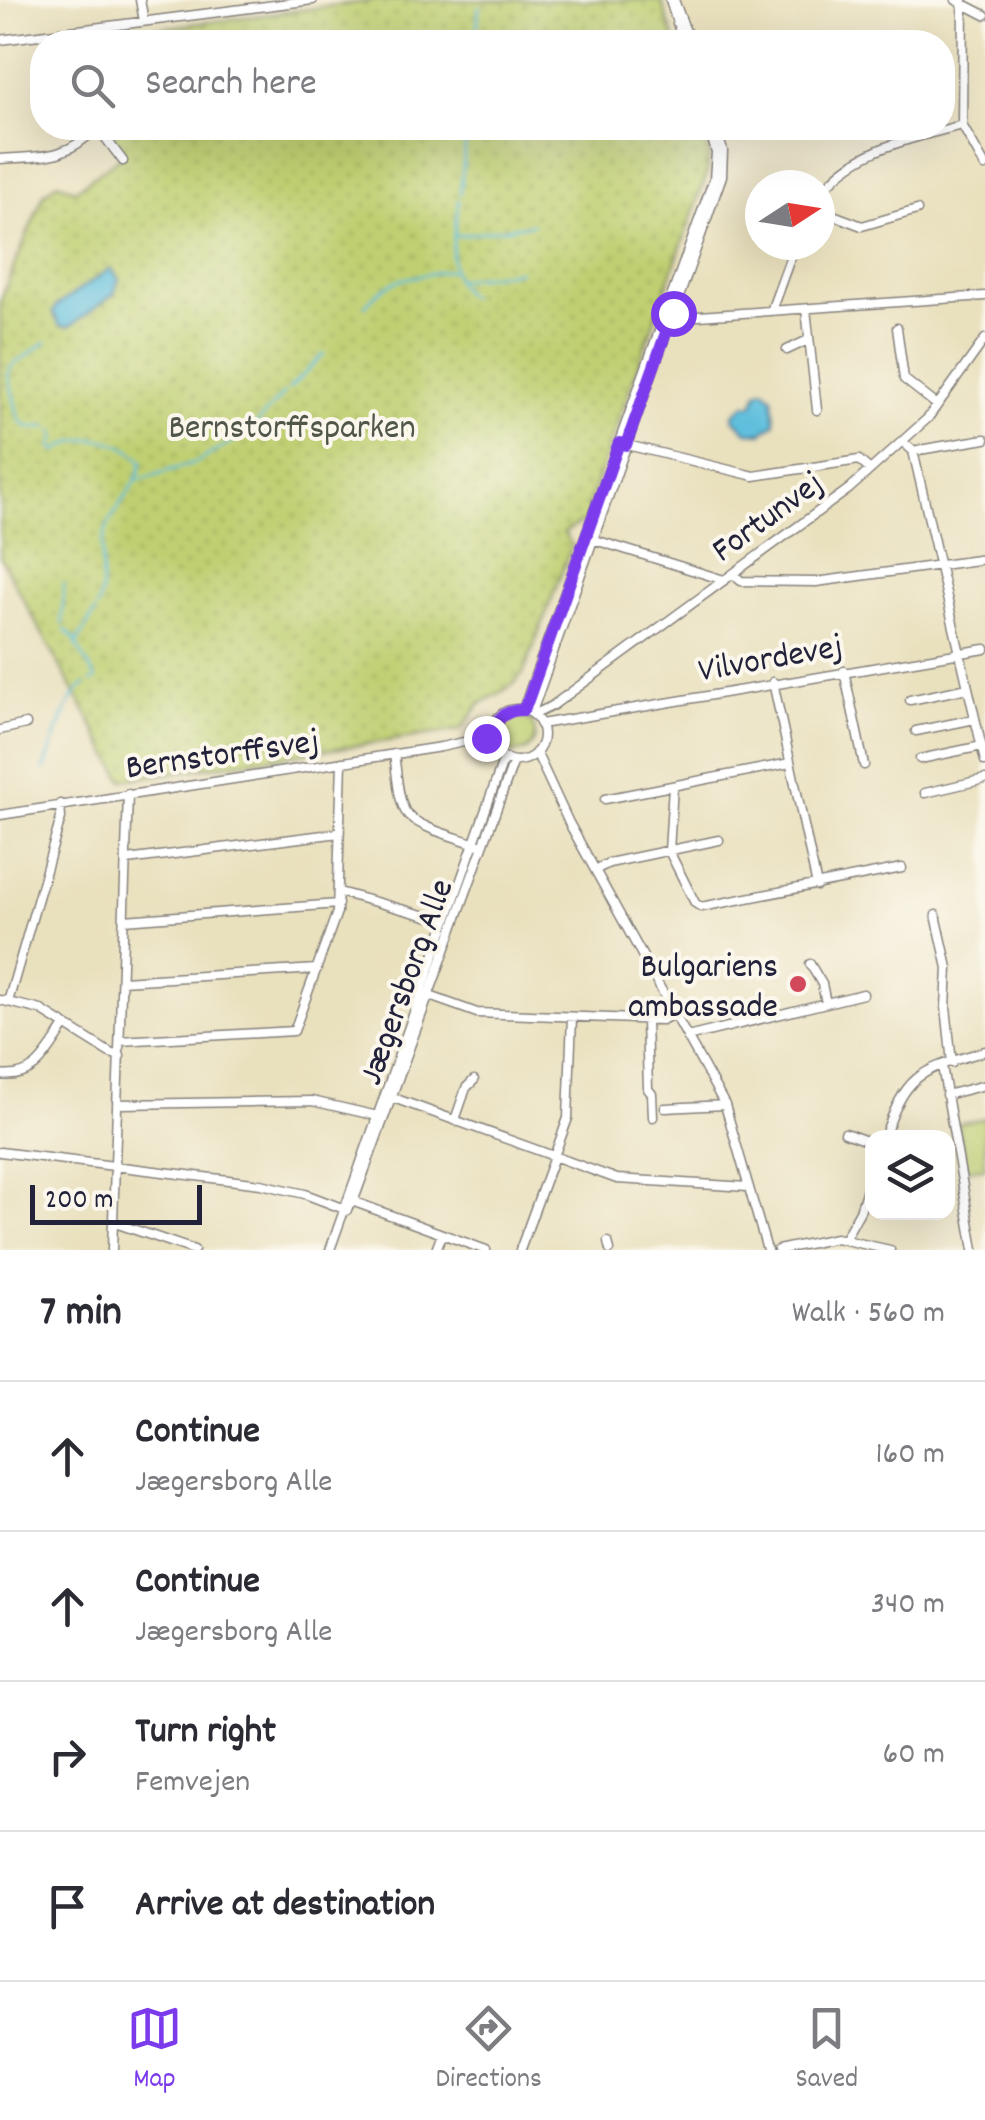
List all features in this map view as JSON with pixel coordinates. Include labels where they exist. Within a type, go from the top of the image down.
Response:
[{"type":"street","points":[[140,0],[144,22]]},
{"type":"street","points":[[86,30],[235,4],[314,0]]},
{"type":"street","points":[[672,0],[682,30]]},
{"type":"street","points":[[960,1],[985,16]]},
{"type":"street","points":[[960,1],[962,124],[985,166]]},
{"type":"street","points":[[0,40],[30,37]]},
{"type":"street","points":[[955,126],[962,124]]},
{"type":"street","points":[[0,160],[57,155],[84,140]]},
{"type":"street","points":[[106,140],[122,161]]},
{"type":"street","points":[[714,140],[716,172],[622,444],[536,718],[536,752],[544,776],[726,1105],[766,1250]]},
{"type":"street","points":[[835,179],[864,156],[913,140]]},
{"type":"street","points":[[835,216],[862,226],[916,210]]},
{"type":"street","points":[[771,311],[790,260]]},
{"type":"street","points":[[670,312],[684,317],[985,296]]},
{"type":"street","points":[[806,309],[816,410]]},
{"type":"street","points":[[897,328],[904,380],[937,404]]},
{"type":"street","name":"Fortunvej","points":[[536,718],[870,470],[937,404],[985,339]]},
{"type":"street","points":[[788,350],[808,340]]},
{"type":"street","points":[[913,451],[985,439]]},
{"type":"street","points":[[902,442],[913,451],[985,761]]},
{"type":"street","points":[[622,444],[754,476],[859,460],[870,470]]},
{"type":"street","points":[[536,718],[622,444]]},
{"type":"street","points":[[592,539],[724,580]]},
{"type":"street","points":[[733,574],[742,581],[800,582],[985,559]]},
{"type":"street","name":"Vilvordevej","points":[[536,718],[566,722],[773,682],[985,649]]},
{"type":"street","points":[[844,670],[864,765]]},
{"type":"street","points":[[773,682],[817,886]]},
{"type":"street","points":[[910,700],[968,688]]},
{"type":"street","points":[[536,718],[502,716],[492,740],[509,759],[527,758],[536,752]]},
{"type":"street","points":[[916,732],[975,719]]},
{"type":"street","points":[[0,730],[26,724]]},
{"type":"street","name":"Bernstorffsvej","points":[[0,813],[492,740]]},
{"type":"street","points":[[920,759],[982,746]]},
{"type":"street","points":[[394,754],[402,804],[408,816],[479,845]]},
{"type":"street","points":[[527,758],[544,776]]},
{"type":"street","name":"Jægersborg Alle","points":[[330,1250],[509,759]]},
{"type":"street","points":[[120,1041],[288,1034],[298,1026],[338,904],[342,762]]},
{"type":"street","points":[[605,799],[790,763]]},
{"type":"street","points":[[925,793],[985,779]]},
{"type":"street","points":[[672,786],[669,851],[701,908],[902,868]]},
{"type":"street","points":[[112,1250],[128,794]]},
{"type":"street","points":[[60,804],[60,818],[4,1001],[31,1006],[120,1056]]},
{"type":"street","points":[[127,860],[339,834]]},
{"type":"street","points":[[595,870],[610,863],[719,840]]},
{"type":"street","points":[[338,892],[424,912],[434,918]]},
{"type":"street","points":[[124,920],[338,904]]},
{"type":"street","points":[[936,915],[948,968],[946,1008],[952,1063]]},
{"type":"street","points":[[810,964],[822,984],[826,1003]]},
{"type":"street","points":[[122,980],[317,969]]},
{"type":"street","points":[[425,994],[477,1013],[646,1020],[662,1020],[674,1014]]},
{"type":"street","points":[[687,1037],[863,994]]},
{"type":"street","points":[[520,1250],[568,1118],[572,1018]]},
{"type":"street","points":[[646,1020],[653,1117]]},
{"type":"street","points":[[0,1075],[16,1076],[34,1068],[64,1026]]},
{"type":"street","points":[[888,1130],[908,1084],[922,1072],[985,1050]]},
{"type":"street","points":[[942,1066],[974,1250]]},
{"type":"street","points":[[455,1120],[466,1088],[474,1080]]},
{"type":"street","points":[[946,1094],[985,1085]]},
{"type":"street","points":[[388,1096],[623,1180],[748,1187]]},
{"type":"street","points":[[118,1104],[312,1101],[381,1117]]},
{"type":"street","points":[[664,1108],[726,1105]]},
{"type":"street","points":[[845,1134],[865,1140]]},
{"type":"street","points":[[0,1152],[261,1184],[486,1250]]},
{"type":"street","points":[[844,1238],[865,1195]]},
{"type":"street","points":[[115,1222],[194,1250]]},
{"type":"street","points":[[436,1250],[442,1234]]},
{"type":"street","points":[[778,1250],[844,1238],[884,1250]]},
{"type":"green space","points":[[378,0],[661,0],[671,30],[147,30]]},
{"type":"green space","name":"Bernstorffsparken","points":[[112,140],[705,140],[709,154],[707,174],[589,503],[587,519],[564,533],[572,545],[524,672],[513,685],[480,704],[461,730],[123,780],[0,557],[0,301],[44,194],[57,182],[75,190],[123,155]]},
{"type":"green space","points":[[516,715],[530,720],[535,734],[530,748],[516,753],[502,748],[497,734],[502,720]]},
{"type":"green space","points":[[985,1118],[985,1168],[966,1169],[957,1124]]},
{"type":"water","points":[[111,268],[119,279],[114,294],[69,327],[60,326],[53,312],[56,306]]},
{"type":"water","points":[[764,389],[773,397],[775,423],[762,433],[747,432],[734,414],[745,404],[753,405],[758,392]]},
{"type":"waterway","points":[[477,30],[479,6]]},
{"type":"waterway","points":[[460,194],[466,140]]},
{"type":"waterway","points":[[459,200],[453,266],[455,278],[470,297]]},
{"type":"waterway","points":[[456,236],[533,224]]},
{"type":"waterway","points":[[365,306],[394,283],[450,270]]},
{"type":"waterway","points":[[456,280],[519,271]]},
{"type":"waterway","points":[[46,342],[12,366],[8,374],[19,419],[27,427],[48,427]]},
{"type":"waterway","points":[[289,389],[324,354]]},
{"type":"waterway","points":[[197,462],[249,432],[284,393]]},
{"type":"waterway","points":[[53,430],[56,435],[52,447],[57,451],[78,441],[101,440],[123,447],[142,461],[136,479],[106,530],[97,608]]},
{"type":"waterway","points":[[138,480],[194,463]]},
{"type":"waterway","points":[[62,624],[64,584]]},
{"type":"waterway","points":[[91,682],[96,679],[76,644],[95,612]]},
{"type":"waterway","points":[[65,630],[77,642]]},
{"type":"waterway","points":[[44,770],[66,711],[85,685]]},
{"type":"place","name":"Bulgariens ambassade","points":[[798,984]]},
{"type":"route","points":[[486,738],[492,736],[500,718],[508,712],[523,710],[528,700],[619,443],[626,445],[673,313]]}]
